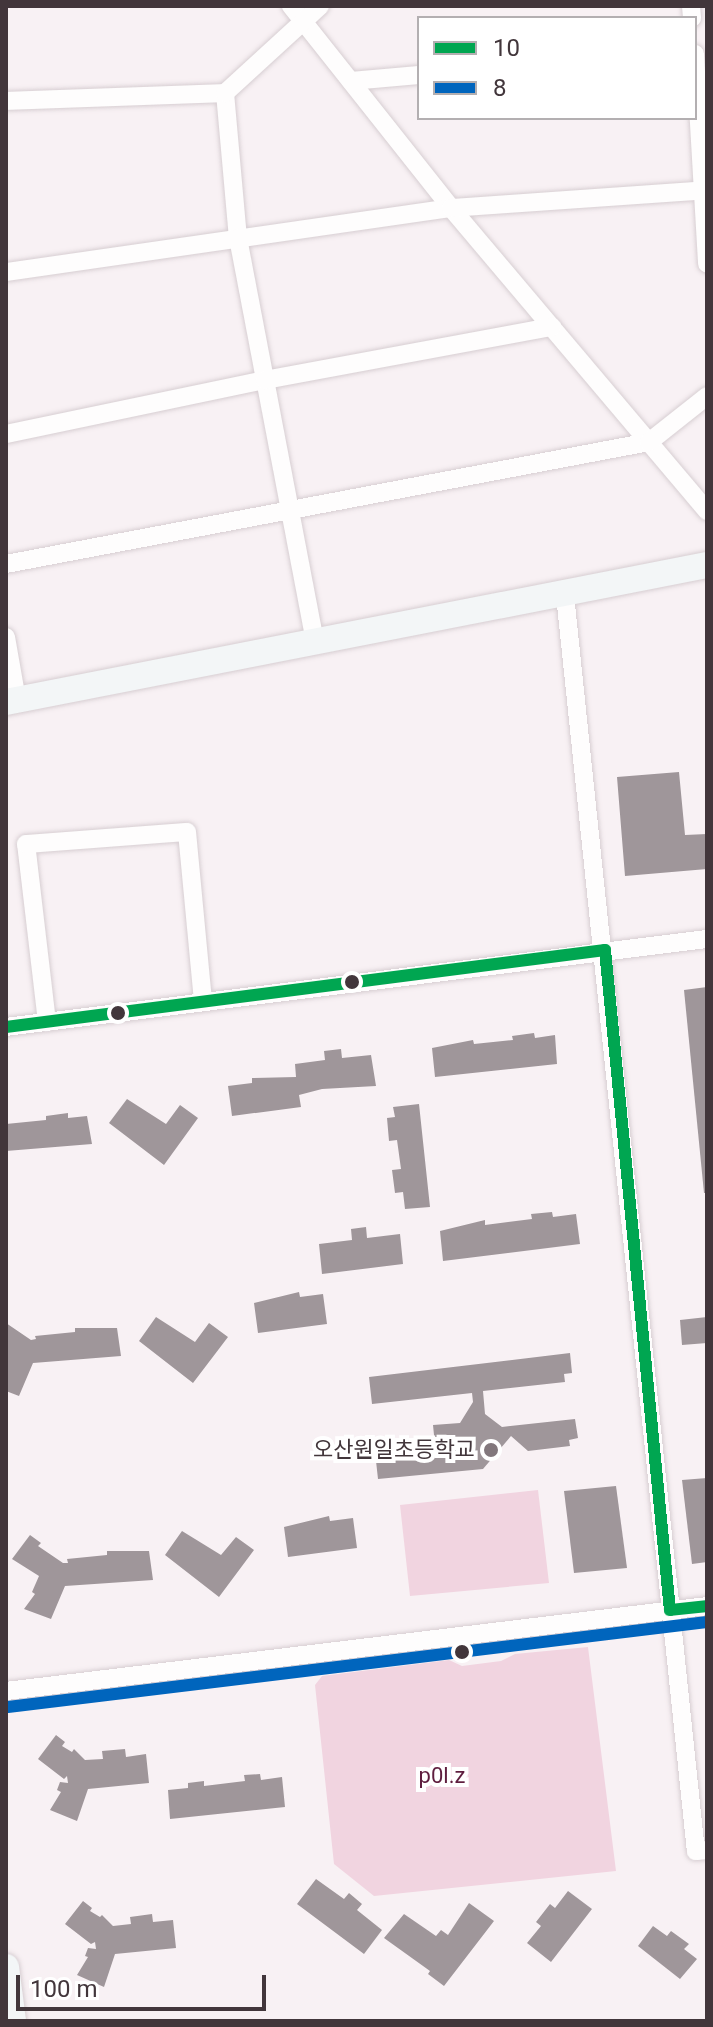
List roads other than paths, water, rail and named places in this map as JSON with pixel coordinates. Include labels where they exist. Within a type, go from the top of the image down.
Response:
[{"type":"street","points":[[291,6],[451,208],[707,511]]},
{"type":"street","points":[[6,101],[225,93],[320,6]]},
{"type":"street","points":[[351,81],[417,75]]},
{"type":"street","points":[[697,79],[706,190],[707,264]]},
{"type":"street","points":[[225,93],[238,238],[315,643]]},
{"type":"street","points":[[6,272],[451,208],[706,190]]},
{"type":"street","points":[[6,434],[265,380],[552,327]]},
{"type":"street","points":[[6,564],[649,442],[707,396]]},
{"type":"street","points":[[6,637],[11,701],[707,565]]},
{"type":"street","points":[[565,595],[605,950],[696,1851],[707,1850]]},
{"type":"street","points":[[47,1022],[26,844],[187,832],[203,1000]]},
{"type":"street","points":[[6,1027],[707,939]]},
{"type":"street","points":[[6,1691],[707,1606]]},
{"type":"street","points":[[6,1967],[13,2021]]},
{"type":"place","name":"오산원일초등학교","points":[[491,1450]]},
{"type":"park label","name":"p0l.z","points":[[442,1776]]}]
